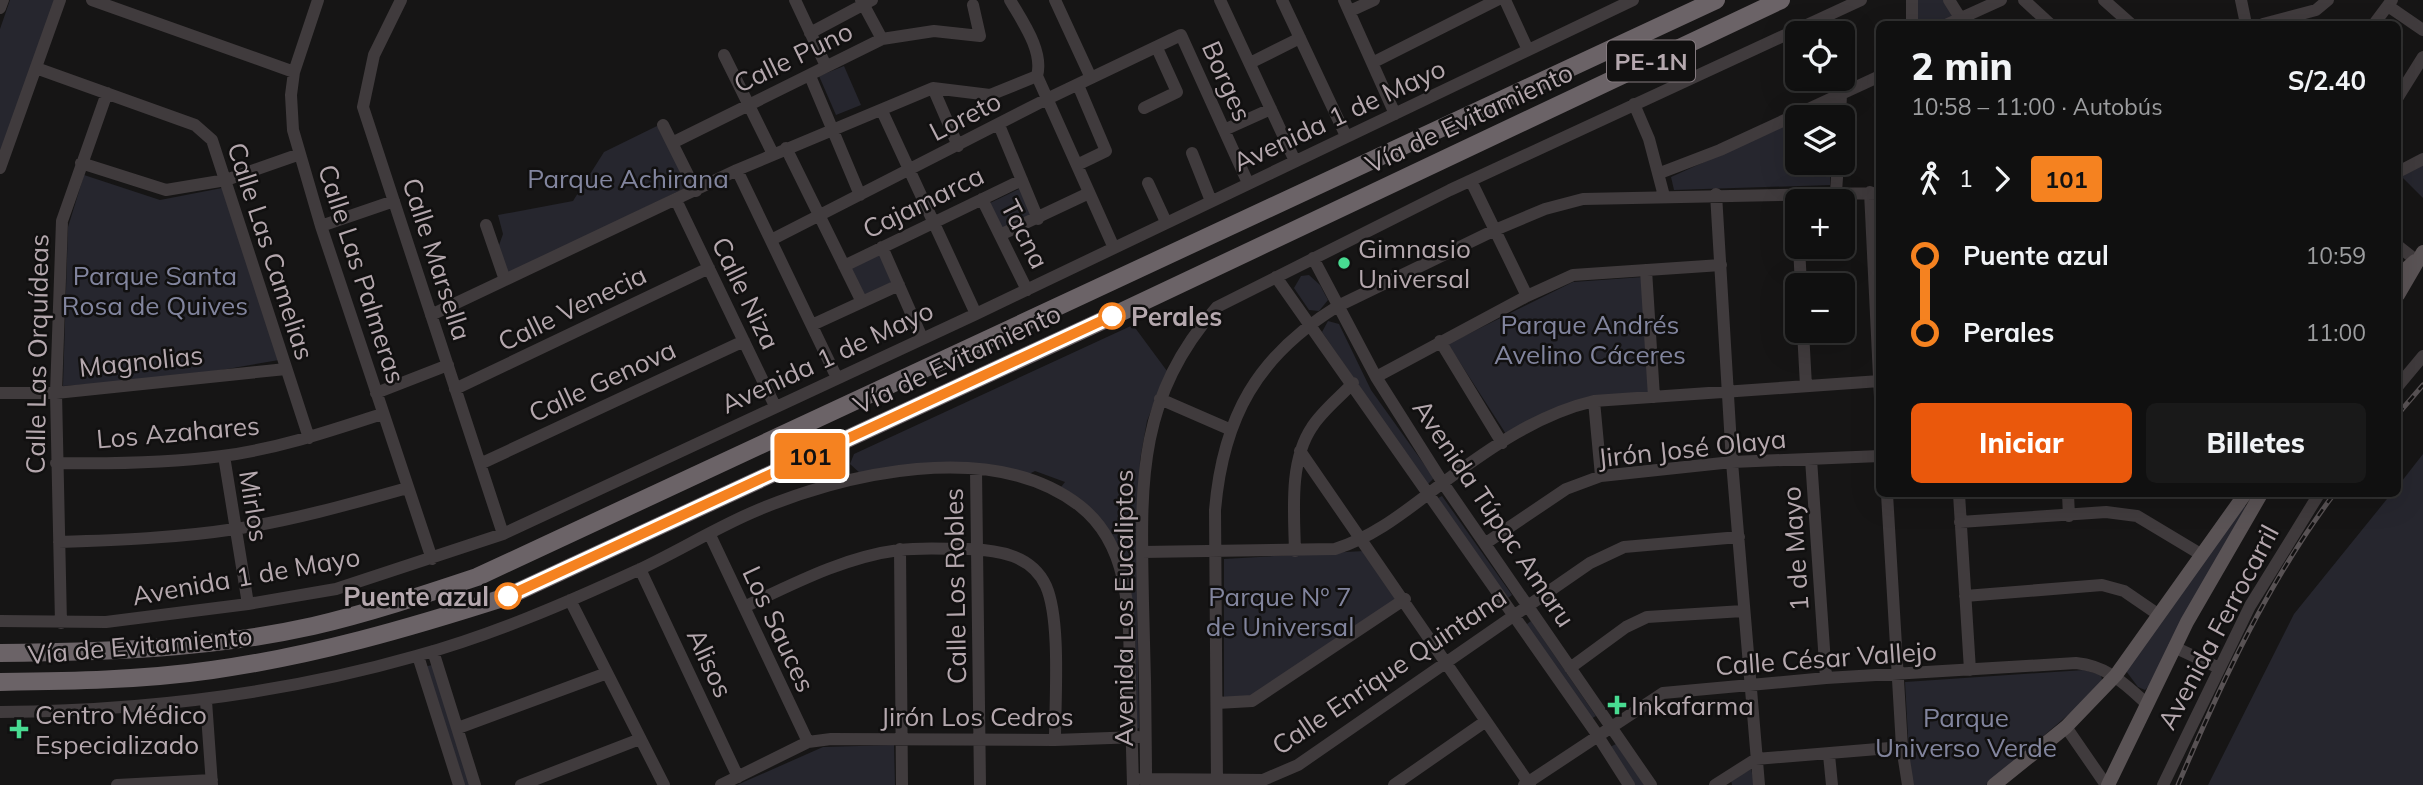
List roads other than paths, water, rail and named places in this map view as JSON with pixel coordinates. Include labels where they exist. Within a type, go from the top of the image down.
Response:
[{"type":"highway","name":"Vía de Evitamiento","points":[[0,653],[136,649],[265,635],[388,607],[477,577],[1716,0]]},
{"type":"highway","name":"Vía de Evitamiento","points":[[0,682],[149,677],[271,661],[402,630],[506,597],[1106,319],[1781,0]]},
{"type":"main road","points":[[2401,273],[2420,256]]},
{"type":"main road","points":[[2401,290],[2420,256]]},
{"type":"main road","points":[[1994,785],[2066,727],[2116,675],[2202,555],[2248,497]]},
{"type":"main road","points":[[2107,785],[2249,497]]},
{"type":"street","points":[[0,8],[3,0]]},
{"type":"street","points":[[0,168],[60,0]]},
{"type":"street","points":[[92,0],[294,72]]},
{"type":"street","name":"Calle Marsella","points":[[401,0],[374,55],[363,107],[503,534]]},
{"type":"street","points":[[794,0],[826,66]]},
{"type":"street","points":[[1010,0],[1037,55],[1040,66],[1037,76],[1114,248]]},
{"type":"street","points":[[1055,0],[1091,78]]},
{"type":"street","points":[[1220,0],[1295,161]]},
{"type":"street","points":[[1282,0],[1346,136]]},
{"type":"street","points":[[1374,0],[1347,6],[1395,114]]},
{"type":"street","points":[[1374,62],[1497,0]]},
{"type":"street","points":[[1505,0],[1528,50]]},
{"type":"street","name":"Avenida Los Eucaliptos","points":[[1146,782],[1142,552],[1147,451],[1160,399],[1184,348],[1217,307],[1471,181],[1861,0]]},
{"type":"street","points":[[1912,0],[1912,21]]},
{"type":"street","points":[[1949,0],[1956,21]]},
{"type":"street","points":[[1961,21],[2001,0]]},
{"type":"street","points":[[2024,0],[2047,21]]},
{"type":"street","points":[[2104,0],[2127,21]]},
{"type":"street","points":[[2241,0],[2245,21]]},
{"type":"street","points":[[2274,21],[2316,10],[2328,0]]},
{"type":"street","name":"Calle Las Palmeras","points":[[314,1],[294,72],[291,114],[321,226],[432,559]]},
{"type":"street","name":"Avenida 1 de Mayo","points":[[0,621],[61,623],[153,618],[336,589],[503,534],[775,405],[976,314],[1626,1]]},
{"type":"street","points":[[810,33],[866,2],[882,39]]},
{"type":"street","points":[[2376,21],[2390,3],[2423,30]]},
{"type":"street","name":"Calle Puno","points":[[673,143],[882,39],[934,32],[980,36],[973,5]]},
{"type":"street","points":[[2111,21],[2119,14]]},
{"type":"street","name":"Loreto","points":[[771,240],[1047,99],[1181,35]]},
{"type":"street","name":"Borges","points":[[1181,35],[1248,183]]},
{"type":"street","points":[[1250,63],[1300,38]]},
{"type":"street","points":[[1144,108],[1177,92],[1157,48]]},
{"type":"street","points":[[724,55],[773,154]]},
{"type":"street","points":[[2401,92],[2423,57]]},
{"type":"street","name":"Calle Las Camelias","points":[[36,68],[195,125],[212,140],[309,438]]},
{"type":"street","points":[[810,76],[860,195]]},
{"type":"street","points":[[431,315],[737,170],[933,88],[990,95],[1037,76]]},
{"type":"street","points":[[1660,173],[1720,150],[1876,78]]},
{"type":"street","points":[[1077,85],[1106,151],[1077,164]]},
{"type":"street","points":[[933,88],[958,146]]},
{"type":"street","name":"Calle Las Orquídeas","points":[[61,623],[56,393],[62,221],[107,93]]},
{"type":"street","points":[[1841,94],[1841,105]]},
{"type":"street","points":[[1634,104],[1660,173],[1664,196]]},
{"type":"street","points":[[1224,130],[1271,109]]},
{"type":"street","points":[[882,111],[976,314]]},
{"type":"street","points":[[663,125],[696,191]]},
{"type":"street","points":[[999,125],[1038,219]]},
{"type":"street","points":[[786,148],[862,302]]},
{"type":"street","points":[[1192,153],[1211,201]]},
{"type":"street","points":[[81,163],[166,190],[226,180],[300,154]]},
{"type":"street","points":[[2401,170],[2423,159]]},
{"type":"street","points":[[737,170],[838,378]]},
{"type":"street","name":"Cajamarca","points":[[844,266],[1022,180]]},
{"type":"street","points":[[1471,181],[1527,296]]},
{"type":"street","points":[[1147,183],[1166,222]]},
{"type":"street","points":[[1855,192],[1875,192],[1876,248]]},
{"type":"street","points":[[1000,235],[1089,193]]},
{"type":"street","points":[[1217,782],[1215,510],[1219,469],[1229,429],[1249,389],[1276,353],[1310,324],[1338,306],[1545,208],[1583,199],[1785,193]]},
{"type":"street","points":[[1716,194],[1732,462],[1759,785]]},
{"type":"street","name":"Tacna","points":[[982,199],[1027,289]]},
{"type":"street","name":"Calle Niza","points":[[676,200],[775,405]]},
{"type":"street","points":[[321,226],[394,201]]},
{"type":"street","points":[[486,225],[505,280]]},
{"type":"street","points":[[882,247],[922,338]]},
{"type":"street","points":[[2401,247],[2420,256]]},
{"type":"street","name":"Avenida Túpac Amaru","points":[[1313,258],[1376,377],[1443,483],[1651,785]]},
{"type":"street","points":[[1376,377],[1440,341],[1573,275],[1721,265]]},
{"type":"street","name":"Calle Venecia","points":[[456,389],[709,268]]},
{"type":"street","points":[[1646,270],[1654,397]]},
{"type":"street","name":"Avenida Túpac Amaru","points":[[1276,277],[1353,383],[1427,496],[1598,736],[1629,785]]},
{"type":"street","points":[[812,325],[899,285]]},
{"type":"street","name":"Calle Genova","points":[[480,464],[744,341]]},
{"type":"street","points":[[1440,341],[1502,443]]},
{"type":"street","points":[[1804,343],[1806,386]]},
{"type":"street","points":[[2401,382],[2423,356]]},
{"type":"street","points":[[376,393],[448,365]]},
{"type":"street","name":"Magnolias","points":[[0,393],[56,393],[286,369]]},
{"type":"street","points":[[1142,552],[1335,549],[1363,540],[1502,443],[1554,412],[1594,401],[1876,381]]},
{"type":"street","points":[[1294,551],[1294,501],[1300,452],[1312,427],[1353,383]]},
{"type":"street","points":[[1160,399],[1229,429]]},
{"type":"street","points":[[1594,401],[1601,476]]},
{"type":"street","name":"Los Azahares","points":[[56,463],[140,464],[224,456],[309,438],[382,414]]},
{"type":"street","points":[[1300,452],[1405,598],[1528,784]]},
{"type":"street","name":"Mirlos","points":[[224,456],[248,604]]},
{"type":"street","name":"Jirón José Olaya","points":[[1486,543],[1566,489],[1601,476],[1732,462],[1876,456]]},
{"type":"street","name":"1 de Mayo","points":[[1811,459],[1826,678]]},
{"type":"street","name":"Avenida Los Eucaliptos","points":[[0,712],[126,709],[206,701],[326,680],[418,656],[570,600],[640,569],[748,514],[837,482],[905,471],[976,470],[1050,487],[1081,507],[1113,547],[1122,572],[1129,628],[1133,782]]},
{"type":"street","name":"Calle Los Robles","points":[[976,470],[980,785]]},
{"type":"street","points":[[59,542],[147,539],[234,529],[322,512],[407,488]]},
{"type":"street","points":[[1887,497],[1902,747],[1908,785]]},
{"type":"street","points":[[1959,497],[1970,670]]},
{"type":"street","points":[[2067,497],[2069,516]]},
{"type":"street","name":"Avenida Ferrocarril","points":[[2163,785],[2217,667],[2256,595],[2317,497]]},
{"type":"street","points":[[1961,522],[2106,512],[2137,516],[2202,555]]},
{"type":"street","name":"Los Sauces","points":[[710,535],[808,742]]},
{"type":"street","name":"Calle Enrique Quintana","points":[[1133,782],[1265,782],[1298,765],[1511,615],[1590,563],[1624,547],[1739,537]]},
{"type":"street","points":[[900,549],[902,785]]},
{"type":"street","points":[[744,607],[834,566],[900,549],[977,549],[1017,557],[1027,563],[1045,583],[1050,596],[1054,631],[1055,740]]},
{"type":"street","name":"Alisos","points":[[640,569],[738,777]]},
{"type":"street","points":[[1965,596],[2102,586],[2124,591],[2160,615]]},
{"type":"street","points":[[1217,703],[1252,701],[1405,598]]},
{"type":"street","points":[[570,600],[664,785]]},
{"type":"street","points":[[1570,668],[1626,627],[1647,617],[1743,611]]},
{"type":"street","points":[[2174,648],[2217,667]]},
{"type":"street","points":[[432,651],[475,785]]},
{"type":"street","points":[[418,656],[459,785]]},
{"type":"street","name":"Calle César Vallejo","points":[[1528,784],[1664,693],[1826,678],[2076,663],[2095,665],[2116,675],[2146,703]]},
{"type":"street","points":[[458,728],[607,673]]},
{"type":"street","points":[[117,785],[212,783],[206,701]]},
{"type":"street","points":[[1394,785],[1486,720]]},
{"type":"street","points":[[2066,727],[2107,785]]},
{"type":"street","name":"Jirón Los Cedros","points":[[808,742],[843,738],[1055,740],[1146,736]]},
{"type":"street","points":[[521,785],[640,739]]},
{"type":"street","points":[[721,785],[808,742]]},
{"type":"street","points":[[1721,783],[1756,759],[1902,747]]},
{"type":"street","points":[[1829,755],[1832,785]]},
{"type":"railway","points":[[2401,411],[2423,385]]},
{"type":"railway","points":[[2178,785],[2247,634],[2288,562],[2332,497]]},
{"type":"place","name":"Gimnasio Universal","points":[[1344,263]]},
{"type":"place","name":"Perales","points":[[1112,316]]},
{"type":"place","name":"Puente azul","points":[[508,596]]},
{"type":"place","name":"Inkafarma","points":[[1617,705]]},
{"type":"place","name":"Centro Médico Especializado","points":[[19,729]]},
{"type":"park label","name":"Parque Achirana","points":[[628,178]]},
{"type":"park label","name":"Parque Santa Rosa de Quives","points":[[155,290]]},
{"type":"park label","name":"Parque Andrés Avelino Cáceres","points":[[1590,339]]},
{"type":"park label","name":"Parque Nº 7 de Universal","points":[[1280,611]]},
{"type":"park label","name":"Parque Universo Verde","points":[[1966,732]]}]
